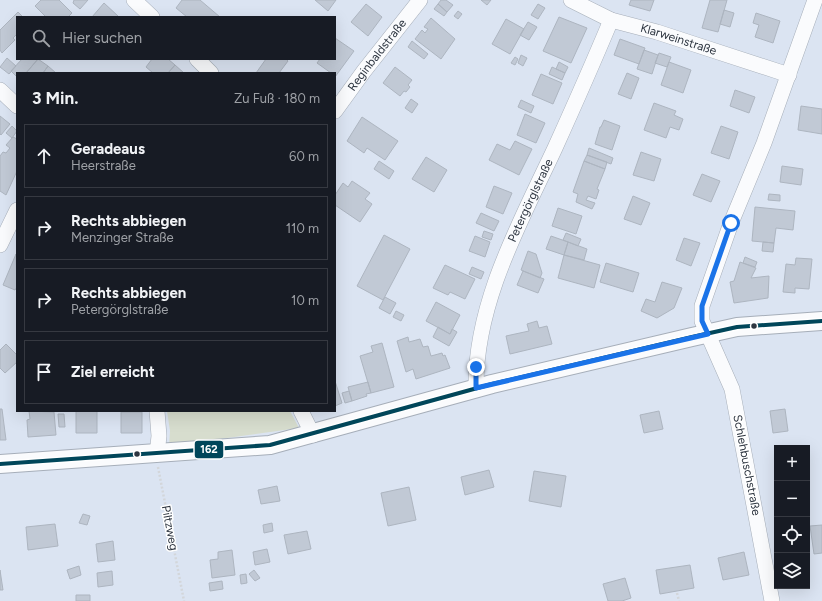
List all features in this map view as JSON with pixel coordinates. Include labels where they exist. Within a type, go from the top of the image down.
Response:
[{"type":"street","points":[[134,0],[151,16]]},
{"type":"street","name":"Reginbaldstraße","points":[[336,110],[364,71],[420,0]]},
{"type":"street","name":"Klarweinstraße","points":[[571,0],[611,20],[657,32],[789,75]]},
{"type":"street","name":"Schlehbuschstraße","points":[[772,601],[732,389],[702,321],[702,306],[731,223],[764,143],[815,0]]},
{"type":"street","name":"Petergörglstraße","points":[[476,388],[476,367],[485,318],[510,244],[611,20]]},
{"type":"street","points":[[197,60],[210,72]]},
{"type":"street","points":[[0,90],[16,105]]},
{"type":"street","points":[[0,245],[16,212]]},
{"type":"street","points":[[0,464],[270,445],[313,435],[476,388],[737,327],[822,321]]},
{"type":"street","points":[[157,412],[159,436],[158,454]]},
{"type":"street","points":[[302,412],[313,435]]},
{"type":"path","name":"Piltzweg","points":[[158,454],[158,468],[184,601]]},
{"type":"path","points":[[677,593],[679,601]]},
{"type":"green space","points":[[167,412],[291,412],[299,428],[169,446],[170,431]]},
{"type":"building","points":[[41,0],[59,0],[72,13],[69,16],[45,16],[35,6]]},
{"type":"building","points":[[74,0],[88,0],[80,9],[73,3]]},
{"type":"building","points":[[182,0],[200,0],[219,16],[186,16],[176,8]]},
{"type":"building","points":[[315,0],[336,0],[328,11]]},
{"type":"building","points":[[441,0],[446,0],[453,5],[447,12],[438,4]]},
{"type":"building","points":[[481,0],[491,0],[487,5]]},
{"type":"building","points":[[631,0],[654,0],[650,11],[629,5]]},
{"type":"building","points":[[710,0],[727,0],[718,32],[702,28]]},
{"type":"building","points":[[104,3],[118,16],[93,16]]},
{"type":"building","points":[[366,4],[382,17],[368,36],[351,22]]},
{"type":"building","points":[[438,4],[447,12],[444,16],[434,9]]},
{"type":"building","points":[[538,4],[545,8],[538,19],[531,15]]},
{"type":"building","points":[[724,10],[734,13],[730,27],[720,24]]},
{"type":"building","points":[[458,11],[462,14],[458,19],[454,16]]},
{"type":"building","points":[[18,12],[22,16],[16,16],[16,35],[13,38],[15,40],[2,53],[0,50],[0,30]]},
{"type":"building","points":[[756,13],[780,21],[773,43],[755,37],[759,25],[753,23]]},
{"type":"building","points":[[559,17],[587,28],[571,63],[543,51]]},
{"type":"building","points":[[431,18],[455,39],[441,59],[415,39],[422,30],[425,33],[428,29],[424,27]]},
{"type":"building","points":[[506,19],[524,29],[510,54],[492,44]]},
{"type":"building","points":[[528,22],[537,27],[529,40],[520,35]]},
{"type":"building","points":[[336,39],[354,51],[336,76],[336,72],[330,72],[317,63],[319,60],[336,60]]},
{"type":"building","points":[[620,39],[645,48],[639,64],[614,55]]},
{"type":"building","points":[[412,41],[428,54],[424,59],[408,47]]},
{"type":"building","points":[[644,50],[658,55],[652,74],[637,69]]},
{"type":"building","points":[[659,53],[671,57],[667,67],[655,63]]},
{"type":"building","points":[[521,55],[527,58],[523,66],[518,63]]},
{"type":"building","points":[[515,57],[518,59],[515,65],[511,63]]},
{"type":"building","points":[[7,58],[16,66],[9,74],[0,67]]},
{"type":"building","points":[[21,60],[37,60],[27,72],[16,72],[16,76],[11,71]]},
{"type":"building","points":[[37,60],[48,66],[44,72],[27,72]]},
{"type":"building","points":[[151,60],[169,60],[175,65],[169,72],[152,72],[146,67]]},
{"type":"building","points":[[265,60],[288,61],[280,72],[257,72]]},
{"type":"building","points":[[559,62],[568,67],[565,73],[556,69]]},
{"type":"building","points":[[669,62],[691,70],[683,93],[661,85]]},
{"type":"building","points":[[175,65],[183,72],[169,72]]},
{"type":"building","points":[[48,66],[55,72],[44,72]]},
{"type":"building","points":[[395,67],[412,80],[408,85],[410,87],[400,96],[383,83]]},
{"type":"building","points":[[552,67],[565,73],[562,80],[549,74]]},
{"type":"building","points":[[627,73],[639,78],[631,99],[618,94]]},
{"type":"building","points":[[541,74],[562,83],[553,104],[532,95]]},
{"type":"building","points":[[735,90],[755,97],[749,113],[730,106]]},
{"type":"building","points":[[411,99],[418,104],[412,113],[405,108]]},
{"type":"building","points":[[521,100],[534,106],[531,113],[518,107]]},
{"type":"building","points":[[654,103],[676,111],[674,115],[683,119],[679,130],[670,127],[666,138],[644,130]]},
{"type":"building","points":[[801,106],[822,109],[822,134],[798,130]]},
{"type":"building","points":[[525,114],[545,123],[536,143],[517,135]]},
{"type":"building","points":[[0,116],[10,124],[1,135],[0,134]]},
{"type":"building","points":[[362,117],[398,141],[385,160],[367,148],[364,153],[347,141]]},
{"type":"building","points":[[604,120],[620,126],[612,150],[595,144],[600,127]]},
{"type":"building","points":[[12,126],[16,130],[12,138],[6,133]]},
{"type":"building","points":[[721,126],[738,132],[729,159],[711,153]]},
{"type":"building","points":[[13,137],[16,138],[16,173],[6,195],[0,191],[0,156],[3,152],[6,153],[10,148],[6,145]]},
{"type":"building","points":[[515,141],[532,149],[519,175],[489,160],[497,144],[510,150]]},
{"type":"building","points":[[589,148],[613,158],[611,164],[587,155]]},
{"type":"building","points":[[641,152],[661,159],[654,181],[633,175]]},
{"type":"building","points":[[587,155],[607,162],[605,169],[584,161]]},
{"type":"building","points":[[426,157],[447,170],[434,192],[412,179]]},
{"type":"building","points":[[379,161],[394,171],[389,179],[374,169]]},
{"type":"building","points":[[584,161],[605,169],[597,189],[599,190],[596,199],[588,196],[586,200],[595,203],[592,209],[576,202],[578,194],[573,192]]},
{"type":"building","points":[[782,166],[803,169],[801,185],[780,182]]},
{"type":"building","points":[[702,174],[720,181],[711,202],[693,195]]},
{"type":"building","points":[[352,181],[370,193],[365,199],[372,204],[360,222],[336,206],[336,194],[343,183],[348,187]]},
{"type":"building","points":[[494,186],[512,193],[503,214],[486,207]]},
{"type":"building","points":[[769,194],[780,195],[780,201],[768,200]]},
{"type":"building","points":[[633,196],[650,203],[641,225],[624,219]]},
{"type":"building","points":[[755,207],[795,211],[793,230],[776,228],[774,243],[752,241]]},
{"type":"building","points":[[558,208],[582,216],[576,234],[552,226]]},
{"type":"building","points":[[481,213],[499,221],[494,231],[476,223]]},
{"type":"building","points":[[484,231],[493,234],[491,240],[482,237]]},
{"type":"building","points":[[566,233],[581,239],[578,246],[563,240]]},
{"type":"building","points":[[384,235],[410,249],[383,300],[357,286]]},
{"type":"building","points":[[475,236],[490,242],[485,257],[469,251]]},
{"type":"building","points":[[551,236],[568,242],[564,255],[546,249]]},
{"type":"building","points":[[684,238],[700,243],[691,266],[676,260]]},
{"type":"building","points":[[568,242],[587,249],[584,260],[564,255]]},
{"type":"building","points":[[763,242],[774,243],[773,252],[762,251]]},
{"type":"building","points":[[528,251],[536,254],[542,273],[540,278],[521,270]]},
{"type":"building","points":[[16,254],[16,288],[15,290],[3,285]]},
{"type":"building","points":[[564,255],[600,265],[594,288],[558,278]]},
{"type":"building","points":[[745,257],[757,262],[755,267],[743,263]]},
{"type":"building","points":[[796,258],[812,259],[809,289],[795,288],[795,293],[783,292],[786,264],[795,265]]},
{"type":"building","points":[[740,262],[756,268],[751,278],[769,276],[768,298],[734,303],[730,282],[734,281]]},
{"type":"building","points":[[606,263],[639,273],[633,292],[600,282]]},
{"type":"building","points":[[445,265],[475,279],[465,299],[450,292],[448,295],[433,288]]},
{"type":"building","points":[[472,267],[484,272],[481,279],[469,274]]},
{"type":"building","points":[[523,271],[544,279],[538,293],[517,285]]},
{"type":"building","points":[[662,282],[682,288],[674,308],[657,318],[641,311],[646,299],[655,302]]},
{"type":"building","points":[[385,297],[396,303],[390,314],[379,308]]},
{"type":"building","points":[[436,302],[460,315],[450,334],[426,321]]},
{"type":"building","points":[[396,311],[404,315],[401,321],[393,317]]},
{"type":"building","points":[[537,321],[539,328],[547,326],[552,344],[510,354],[506,336],[529,331],[527,324]]},
{"type":"building","points":[[438,327],[450,334],[452,329],[457,332],[449,346],[433,337]]},
{"type":"building","points":[[408,337],[409,342],[420,339],[423,347],[428,346],[431,356],[442,353],[443,356],[445,355],[450,368],[416,379],[413,369],[406,372],[397,341]]},
{"type":"building","points":[[382,343],[394,387],[371,393],[360,356],[373,352],[371,346]]},
{"type":"building","points":[[6,344],[16,354],[16,363],[5,373],[0,368],[0,350]]},
{"type":"building","points":[[368,382],[371,393],[366,394],[367,396],[352,401],[348,387]]},
{"type":"building","points":[[336,384],[342,403],[336,406]]},
{"type":"building","points":[[349,391],[352,401],[345,403],[342,393]]},
{"type":"building","points":[[0,409],[2,409],[6,440],[0,440]]},
{"type":"building","points":[[785,409],[788,431],[773,433],[770,411]]},
{"type":"building","points":[[659,411],[663,429],[644,433],[640,415]]},
{"type":"building","points":[[29,412],[54,412],[56,435],[28,437],[27,420],[30,419]]},
{"type":"building","points":[[76,412],[97,412],[97,433],[76,433]]},
{"type":"building","points":[[121,412],[142,412],[142,433],[121,433]]},
{"type":"building","points":[[58,414],[64,414],[65,427],[59,427]]},
{"type":"building","points":[[489,470],[494,487],[465,495],[461,477]]},
{"type":"building","points":[[534,471],[566,476],[561,507],[529,501]]},
{"type":"building","points":[[277,486],[280,501],[261,504],[258,490]]},
{"type":"building","points":[[409,487],[416,520],[388,526],[381,493]]},
{"type":"building","points":[[83,514],[90,516],[87,525],[79,523]]},
{"type":"building","points":[[272,523],[273,531],[264,533],[263,525]]},
{"type":"building","points":[[55,524],[58,546],[28,550],[26,527]]},
{"type":"building","points":[[822,525],[822,553],[814,554],[810,526]]},
{"type":"building","points":[[307,531],[311,549],[288,554],[284,535]]},
{"type":"building","points":[[113,541],[115,560],[98,562],[96,544]]},
{"type":"building","points":[[267,549],[270,562],[255,565],[253,552]]},
{"type":"building","points":[[232,550],[235,575],[212,578],[210,560],[218,559],[218,552]]},
{"type":"building","points":[[744,552],[749,575],[723,580],[718,558]]},
{"type":"building","points":[[690,565],[694,588],[660,594],[656,570]]},
{"type":"building","points":[[79,566],[81,575],[70,579],[67,570]]},
{"type":"building","points":[[0,570],[3,590],[0,590]]},
{"type":"building","points":[[254,570],[260,578],[255,581],[249,574]]},
{"type":"building","points":[[112,571],[113,585],[98,587],[97,573]]},
{"type":"building","points":[[246,574],[247,583],[241,584],[240,575]]},
{"type":"building","points":[[625,578],[631,598],[622,601],[608,601],[603,584]]},
{"type":"building","points":[[222,581],[223,589],[210,591],[209,583]]},
{"type":"building","points":[[76,595],[90,595],[90,601],[76,601]]},
{"type":"transit line","name":"162","points":[[0,464],[270,445],[492,384],[692,337],[737,327],[822,321]]},
{"type":"route","points":[[476,367],[476,388],[708,334],[702,321],[702,306],[731,223]]}]
